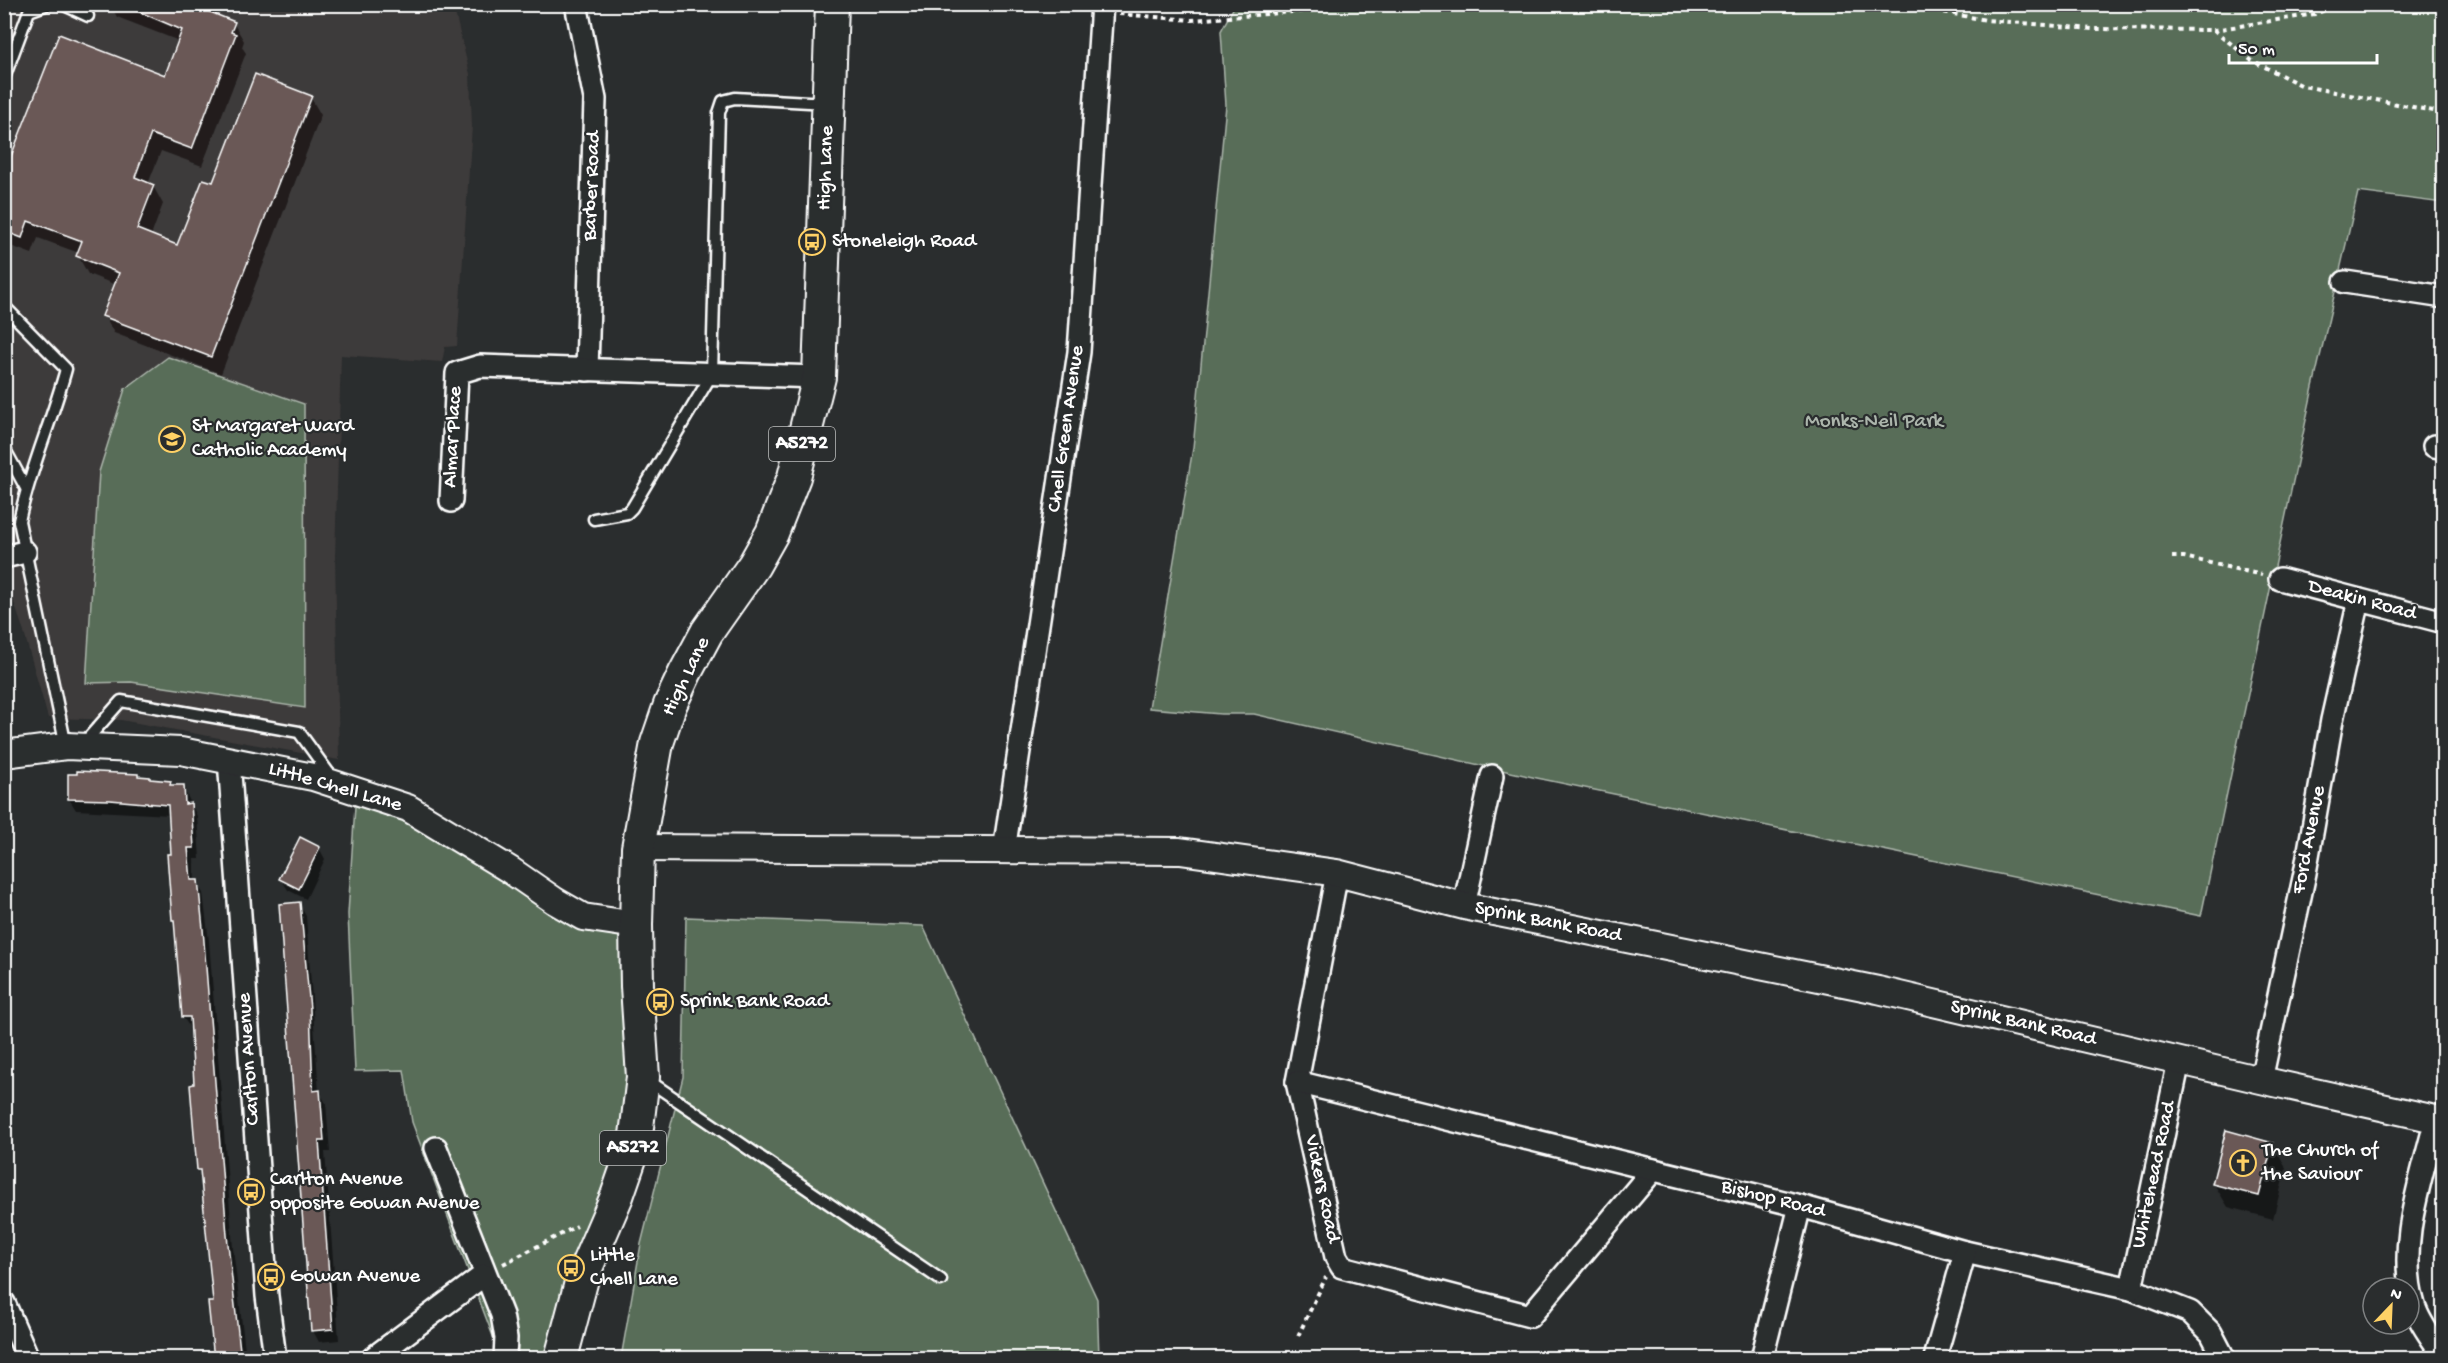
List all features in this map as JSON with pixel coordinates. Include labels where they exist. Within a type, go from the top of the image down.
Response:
[{"type":"main road","name":"High Lane","points":[[561,1359],[583,1275],[635,1143],[643,1077],[637,986],[638,848],[657,743],[670,705],[707,632],[754,565],[772,533],[794,477],[819,377],[832,4]]},
{"type":"street","name":"Barber Road","points":[[576,4],[595,99],[587,370]]},
{"type":"street","name":"Chell Green Avenue","points":[[1004,851],[1079,352],[1102,8]]},
{"type":"street","points":[[2345,282],[2444,297]]},
{"type":"street","name":"Almar Place","points":[[451,501],[457,373],[480,366],[587,370]]},
{"type":"street","points":[[587,370],[819,377]]},
{"type":"street","points":[[4,557],[25,552]]},
{"type":"street","name":"Deakin Road","points":[[2280,579],[2444,622]]},
{"type":"street","name":"Ford Avenue","points":[[2261,1080],[2305,873],[2332,720],[2359,600]]},
{"type":"street","name":"Little Chell Lane","points":[[4,754],[73,746],[181,751],[313,777],[408,808],[583,917],[636,926]]},
{"type":"street","name":"Carlton Avenue","points":[[229,759],[267,1296],[275,1359]]},
{"type":"street","points":[[1464,906],[1492,776]]},
{"type":"street","name":"Sprink Bank Road","points":[[638,848],[1180,851],[1337,873],[1464,906],[1878,990],[2440,1120]]},
{"type":"street","name":"Vickers Road","points":[[1337,873],[1297,1082],[1336,1257],[1342,1267],[1530,1316],[1653,1170]]},
{"type":"street","name":"Whitehead Road","points":[[2131,1289],[2179,1061]]},
{"type":"street","name":"Bishop Road","points":[[1297,1082],[1800,1206],[1965,1252],[2131,1289],[2190,1312],[2211,1333],[2224,1359]]},
{"type":"street","points":[[2440,1120],[2407,1243],[2407,1273],[2414,1307],[2444,1358]]},
{"type":"street","points":[[436,1148],[484,1275],[502,1315],[506,1338],[505,1359]]},
{"type":"street","points":[[1762,1359],[1800,1206]]},
{"type":"street","points":[[1935,1359],[1965,1252]]},
{"type":"street","points":[[373,1359],[484,1275]]},
{"type":"street","points":[[4,1303],[28,1359]]},
{"type":"lane","points":[[4,78],[29,10],[48,4]]},
{"type":"lane","points":[[62,4],[88,16]]},
{"type":"lane","points":[[594,519],[627,513],[632,508],[712,374],[721,106],[728,99],[735,98],[829,104]]},
{"type":"lane","points":[[4,306],[66,369],[56,407],[26,488],[19,521],[73,746],[120,701],[299,732],[337,785]]},
{"type":"lane","points":[[4,448],[26,488]]},
{"type":"lane","points":[[643,1077],[941,1280]]},
{"type":"path","points":[[4,16],[10,4]]},
{"type":"path","points":[[1102,8],[1192,20],[1317,10],[1345,4]]},
{"type":"path","points":[[1900,4],[1998,21],[2093,29],[2214,30],[2315,14],[2341,4]]},
{"type":"path","points":[[2214,30],[2252,60],[2303,86],[2444,113]]},
{"type":"path","points":[[2172,557],[2184,557],[2280,579]]},
{"type":"path","points":[[484,1275],[591,1219],[607,1218]]},
{"type":"path","points":[[1298,1336],[1336,1257]]},
{"type":"shaded area","name":"St Margaret Ward Catholic Academy","points":[[16,5],[453,5],[470,74],[472,126],[457,346],[445,347],[442,362],[341,355],[335,557],[339,760],[121,720],[48,718],[23,629],[5,576],[4,35]]},
{"type":"green space","name":"Monks-Neil Park","points":[[2407,4],[2443,13],[2443,203],[2358,192],[2313,387],[2201,916],[1537,778],[1254,714],[1221,714],[1149,708],[1193,448],[1226,105],[1221,31],[1235,5]]},
{"type":"green space","points":[[168,357],[304,404],[305,708],[131,682],[86,683],[99,472],[125,389]]},
{"type":"green space","points":[[356,791],[555,901],[636,925],[643,1077],[562,1358],[494,1358],[494,1339],[412,1122],[404,1070],[355,1071],[348,914]]},
{"type":"green space","points":[[686,917],[923,926],[1097,1299],[1099,1358],[621,1358],[641,1244],[683,1077]]},
{"type":"building","points":[[121,4],[190,4],[235,22],[231,32],[236,34],[192,149],[151,134],[135,177],[154,185],[137,229],[177,245],[203,179],[213,182],[255,74],[312,96],[211,357],[102,316],[119,273],[76,256],[82,241],[28,221],[22,238],[4,231],[4,174],[59,34],[165,75],[182,30]]},
{"type":"building","points":[[77,771],[138,774],[138,776],[150,777],[150,779],[171,781],[170,785],[184,785],[185,804],[191,803],[194,848],[188,848],[191,880],[198,880],[227,1235],[241,1359],[214,1359],[208,1302],[213,1302],[200,1170],[197,1170],[190,1085],[194,1084],[190,1017],[182,1017],[174,920],[172,920],[167,854],[171,854],[168,805],[68,799],[68,774],[77,774]]},
{"type":"building","points":[[300,837],[320,847],[299,889],[279,879]]},
{"type":"building","points":[[300,902],[310,1009],[313,1091],[320,1090],[324,1141],[319,1141],[333,1329],[311,1331],[279,904]]},
{"type":"building","name":"The Church of the Saviour","points":[[2226,1130],[2273,1143],[2259,1196],[2212,1184]]},
{"type":"place","name":"Stoneleigh Road","points":[[812,242]]},
{"type":"place","name":"St Margaret Ward Catholic Academy","points":[[172,439]]},
{"type":"place","name":"Sprink Bank Road","points":[[660,1002]]},
{"type":"place","name":"The Church of the Saviour","points":[[2243,1163]]},
{"type":"place","name":"Carlton Avenue opposite Gowan Avenue","points":[[251,1192]]},
{"type":"place","name":"Little Chell Lane","points":[[571,1268]]},
{"type":"place","name":"Gowan Avenue","points":[[271,1277]]}]
